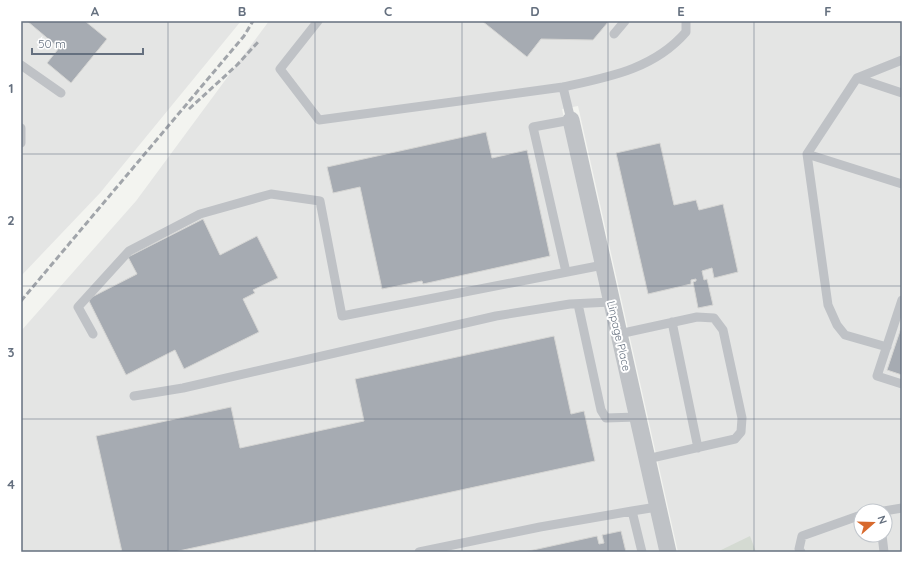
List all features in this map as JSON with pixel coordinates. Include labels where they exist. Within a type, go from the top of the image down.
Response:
[{"type":"street","name":"Linpage Place","points":[[571,120],[668,552]]},
{"type":"lane","points":[[318,21],[280,69],[319,120],[563,87],[610,77],[651,61],[674,46],[686,32],[686,21]]},
{"type":"lane","points":[[614,34],[625,21]]},
{"type":"lane","points":[[886,347],[845,335],[837,325],[828,305],[807,154],[858,78],[902,60]]},
{"type":"lane","points":[[21,65],[61,93]]},
{"type":"lane","points":[[858,78],[902,94]]},
{"type":"lane","points":[[563,87],[571,120],[533,127],[566,272]]},
{"type":"lane","points":[[21,128],[21,143]]},
{"type":"lane","points":[[807,154],[902,184]]},
{"type":"lane","points":[[92,334],[78,306],[128,251],[200,214],[271,194],[320,201],[342,316],[603,265]]},
{"type":"lane","points":[[902,300],[877,376],[902,384]]},
{"type":"lane","points":[[134,396],[184,388],[496,316],[578,304],[612,302]]},
{"type":"lane","points":[[578,304],[601,410],[606,418],[637,417]]},
{"type":"lane","points":[[619,334],[697,317],[714,318],[723,330],[742,418],[741,432],[735,439],[647,459]]},
{"type":"lane","points":[[672,322],[698,448]]},
{"type":"lane","points":[[419,552],[540,527],[632,512],[657,506]]},
{"type":"lane","points":[[632,512],[642,552]]},
{"type":"lane","points":[[801,552],[799,549],[802,536],[853,518]]},
{"type":"shaded area","points":[[21,21],[241,21],[100,193],[21,276]]},
{"type":"shaded area","points":[[269,21],[902,21],[902,552],[678,552],[578,106],[562,109],[660,552],[21,552],[21,331],[136,201]]},
{"type":"shaded area","points":[[750,536],[756,552],[717,552]]},
{"type":"building","points":[[27,21],[85,21],[107,39],[71,83],[47,63],[59,48]]},
{"type":"building","points":[[482,21],[609,21],[593,40],[541,39],[527,57]]},
{"type":"building","points":[[486,132],[492,158],[527,150],[550,256],[423,284],[422,281],[382,289],[360,187],[333,193],[327,167]]},
{"type":"building","points":[[660,143],[674,205],[696,200],[699,210],[723,204],[738,272],[714,278],[712,268],[702,271],[704,280],[707,279],[713,305],[698,308],[693,282],[696,281],[696,279],[691,280],[691,284],[648,294],[616,153]]},
{"type":"building","points":[[203,219],[220,255],[257,236],[278,278],[253,290],[255,293],[243,299],[259,332],[184,369],[175,350],[126,375],[88,299],[137,274],[128,257]]},
{"type":"building","points":[[902,325],[902,375],[887,370]]},
{"type":"building","points":[[554,336],[571,414],[584,411],[595,461],[174,552],[122,552],[96,436],[231,407],[240,448],[364,421],[355,379]]},
{"type":"building","points":[[621,531],[626,552],[524,552],[597,536],[599,544],[604,543],[602,535]]},
{"type":"railway","points":[[21,301],[244,36],[253,21]]},
{"type":"railway","points":[[189,109],[237,65],[258,42]]}]
